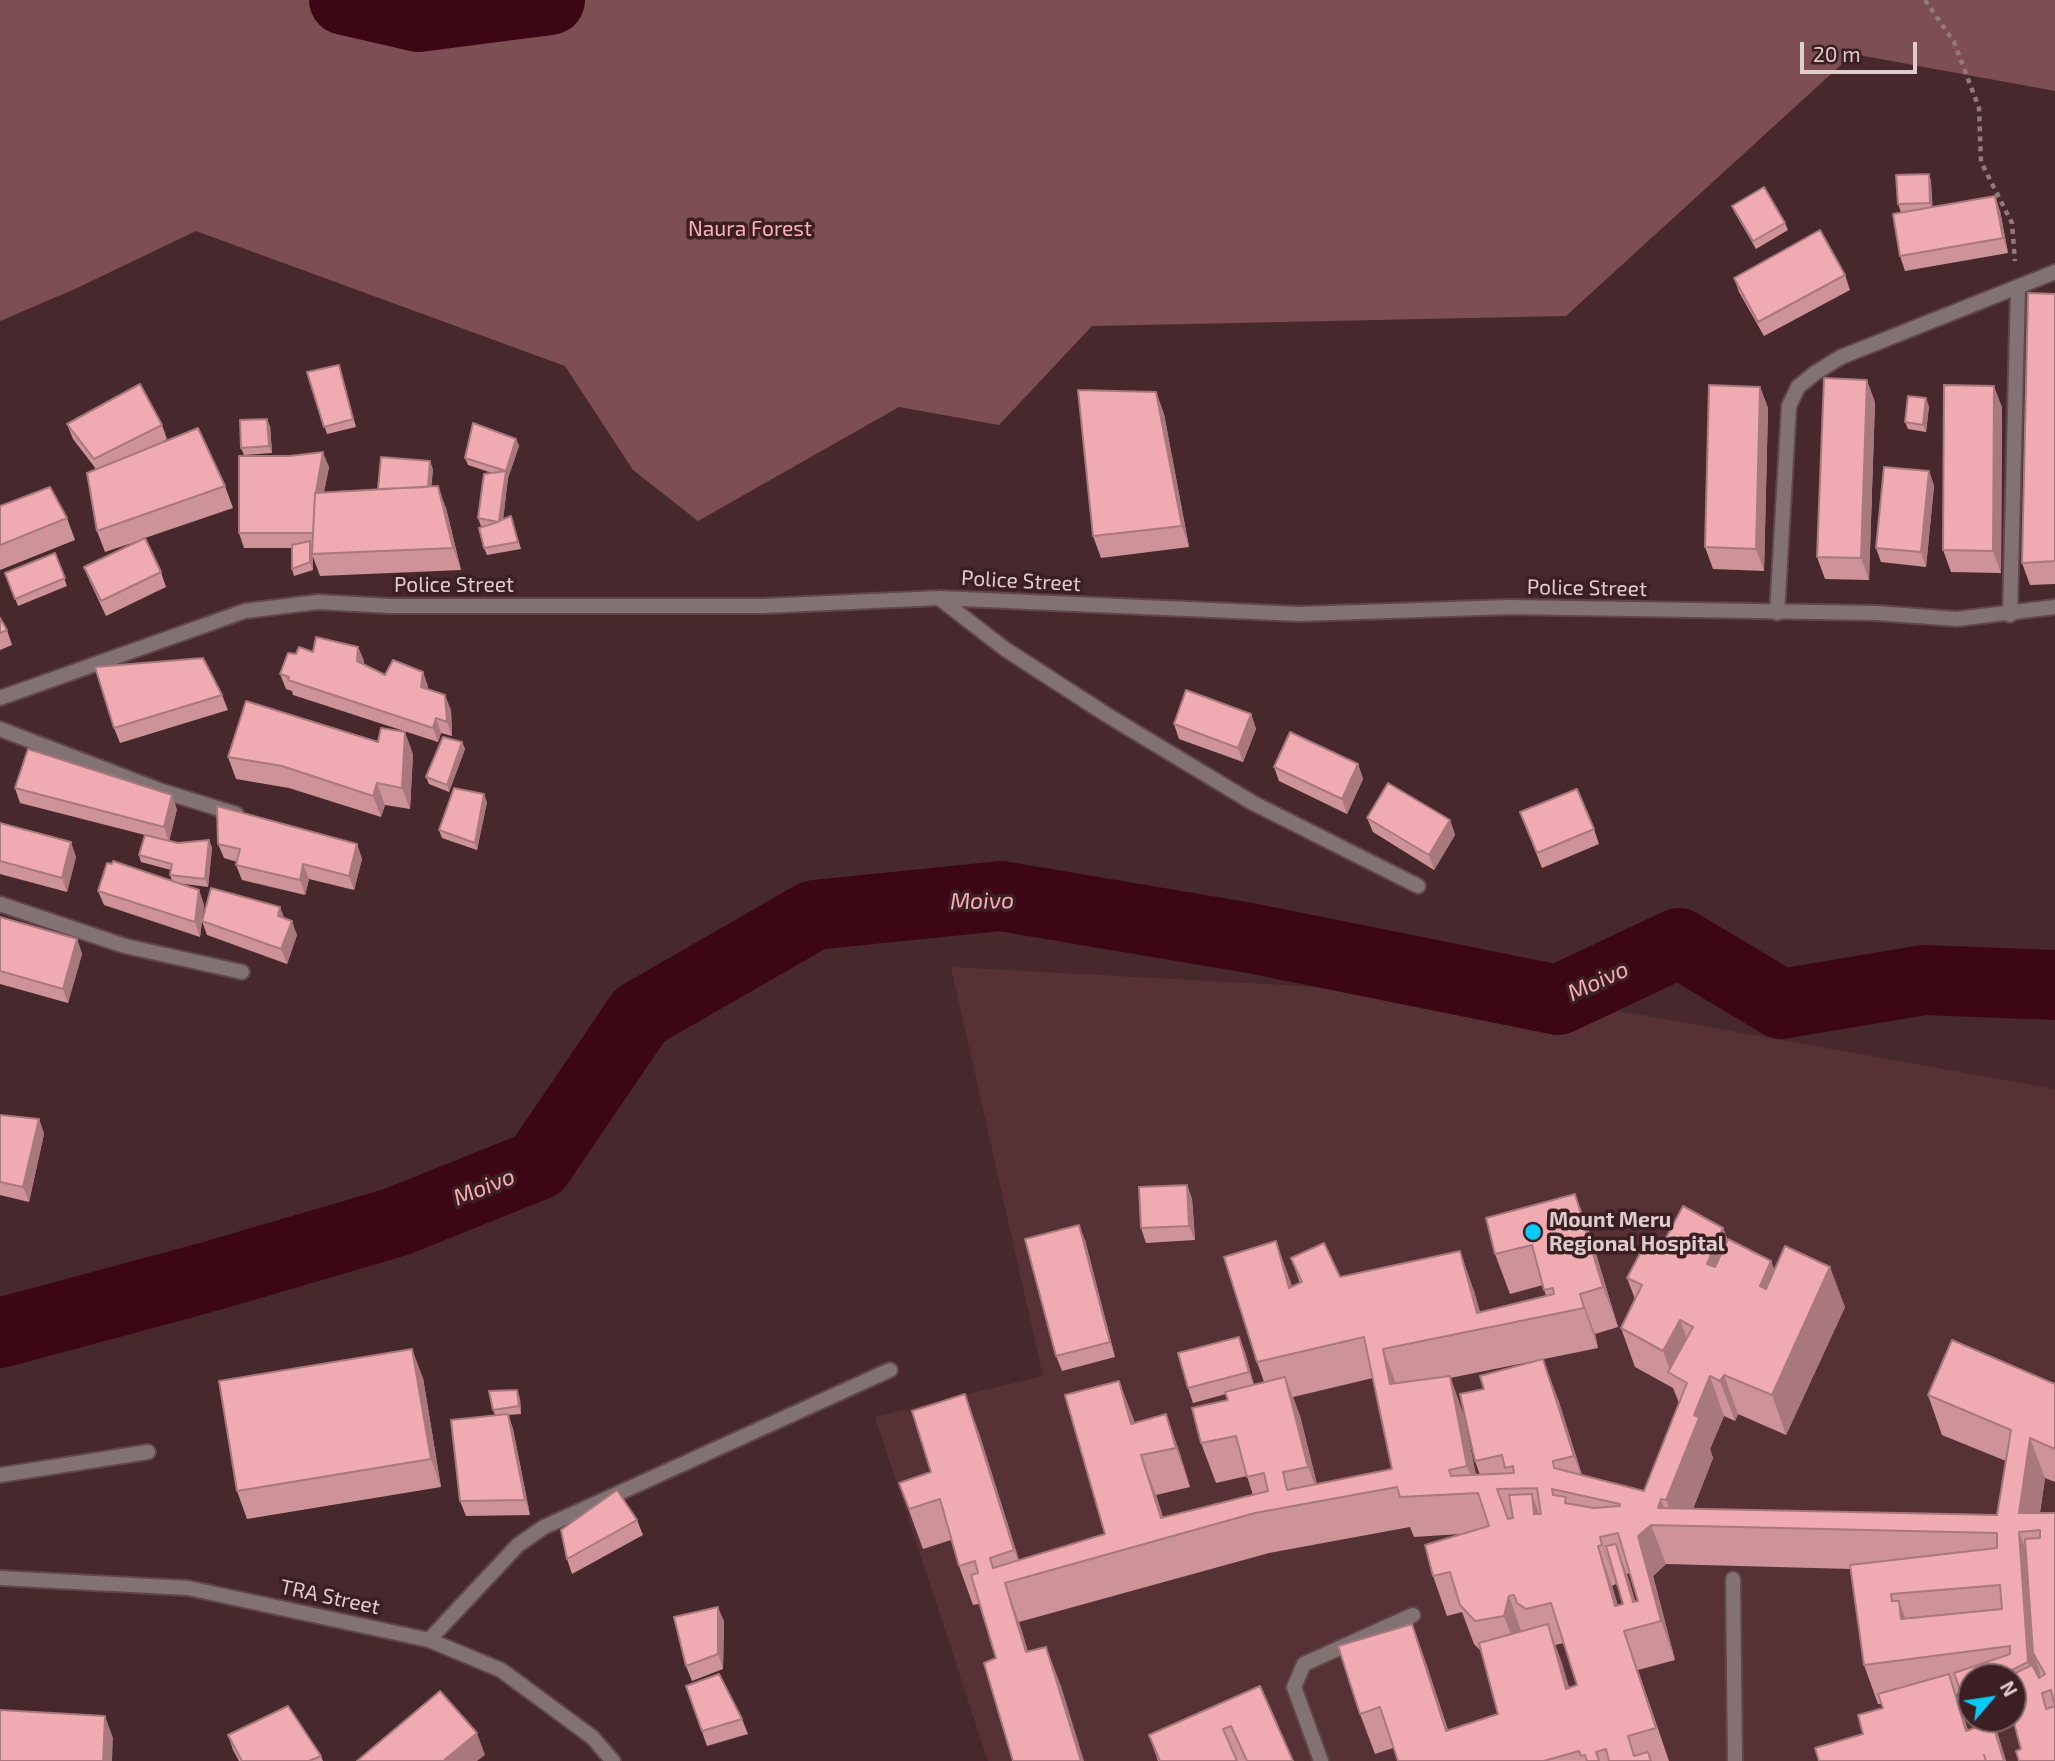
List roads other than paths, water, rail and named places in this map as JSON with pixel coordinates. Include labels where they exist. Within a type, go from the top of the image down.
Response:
[{"type":"street","points":[[1777,613],[1789,405],[1798,387],[1841,357],[2055,272]]},
{"type":"street","points":[[2010,615],[2018,288]]},
{"type":"street","points":[[939,598],[1005,649],[1252,803],[1418,886]]},
{"type":"street","name":"Police Street","points":[[0,698],[245,611],[317,602],[391,606],[762,606],[939,598],[1300,614],[1510,607],[1876,613],[1957,619],[2010,615],[2055,607]]},
{"type":"street","points":[[0,729],[159,790],[252,819]]},
{"type":"street","points":[[0,904],[125,947],[242,972]]},
{"type":"street","points":[[429,1640],[518,1545],[544,1528],[890,1370]]},
{"type":"street","points":[[0,1475],[148,1452]]},
{"type":"street","name":"TRA Street","points":[[0,1578],[188,1588],[429,1640],[501,1670],[592,1737],[613,1761]]},
{"type":"street","points":[[1732,1579],[1735,1761]]},
{"type":"street","points":[[1321,1761],[1294,1687],[1304,1664],[1413,1615]]},
{"type":"waterway","points":[[344,0],[418,17],[550,0]]},
{"type":"waterway","name":"Moivo","points":[[0,1333],[208,1277],[396,1222],[538,1165],[640,1015],[814,915],[1001,896],[1250,938],[1558,1000],[1679,943],[1781,1004],[1924,980],[2055,985]]},
{"type":"place","name":"Mount Meru Regional Hospital","points":[[1533,1232]]},
{"type":"park label","name":"Naura Forest","points":[[750,229]]}]
